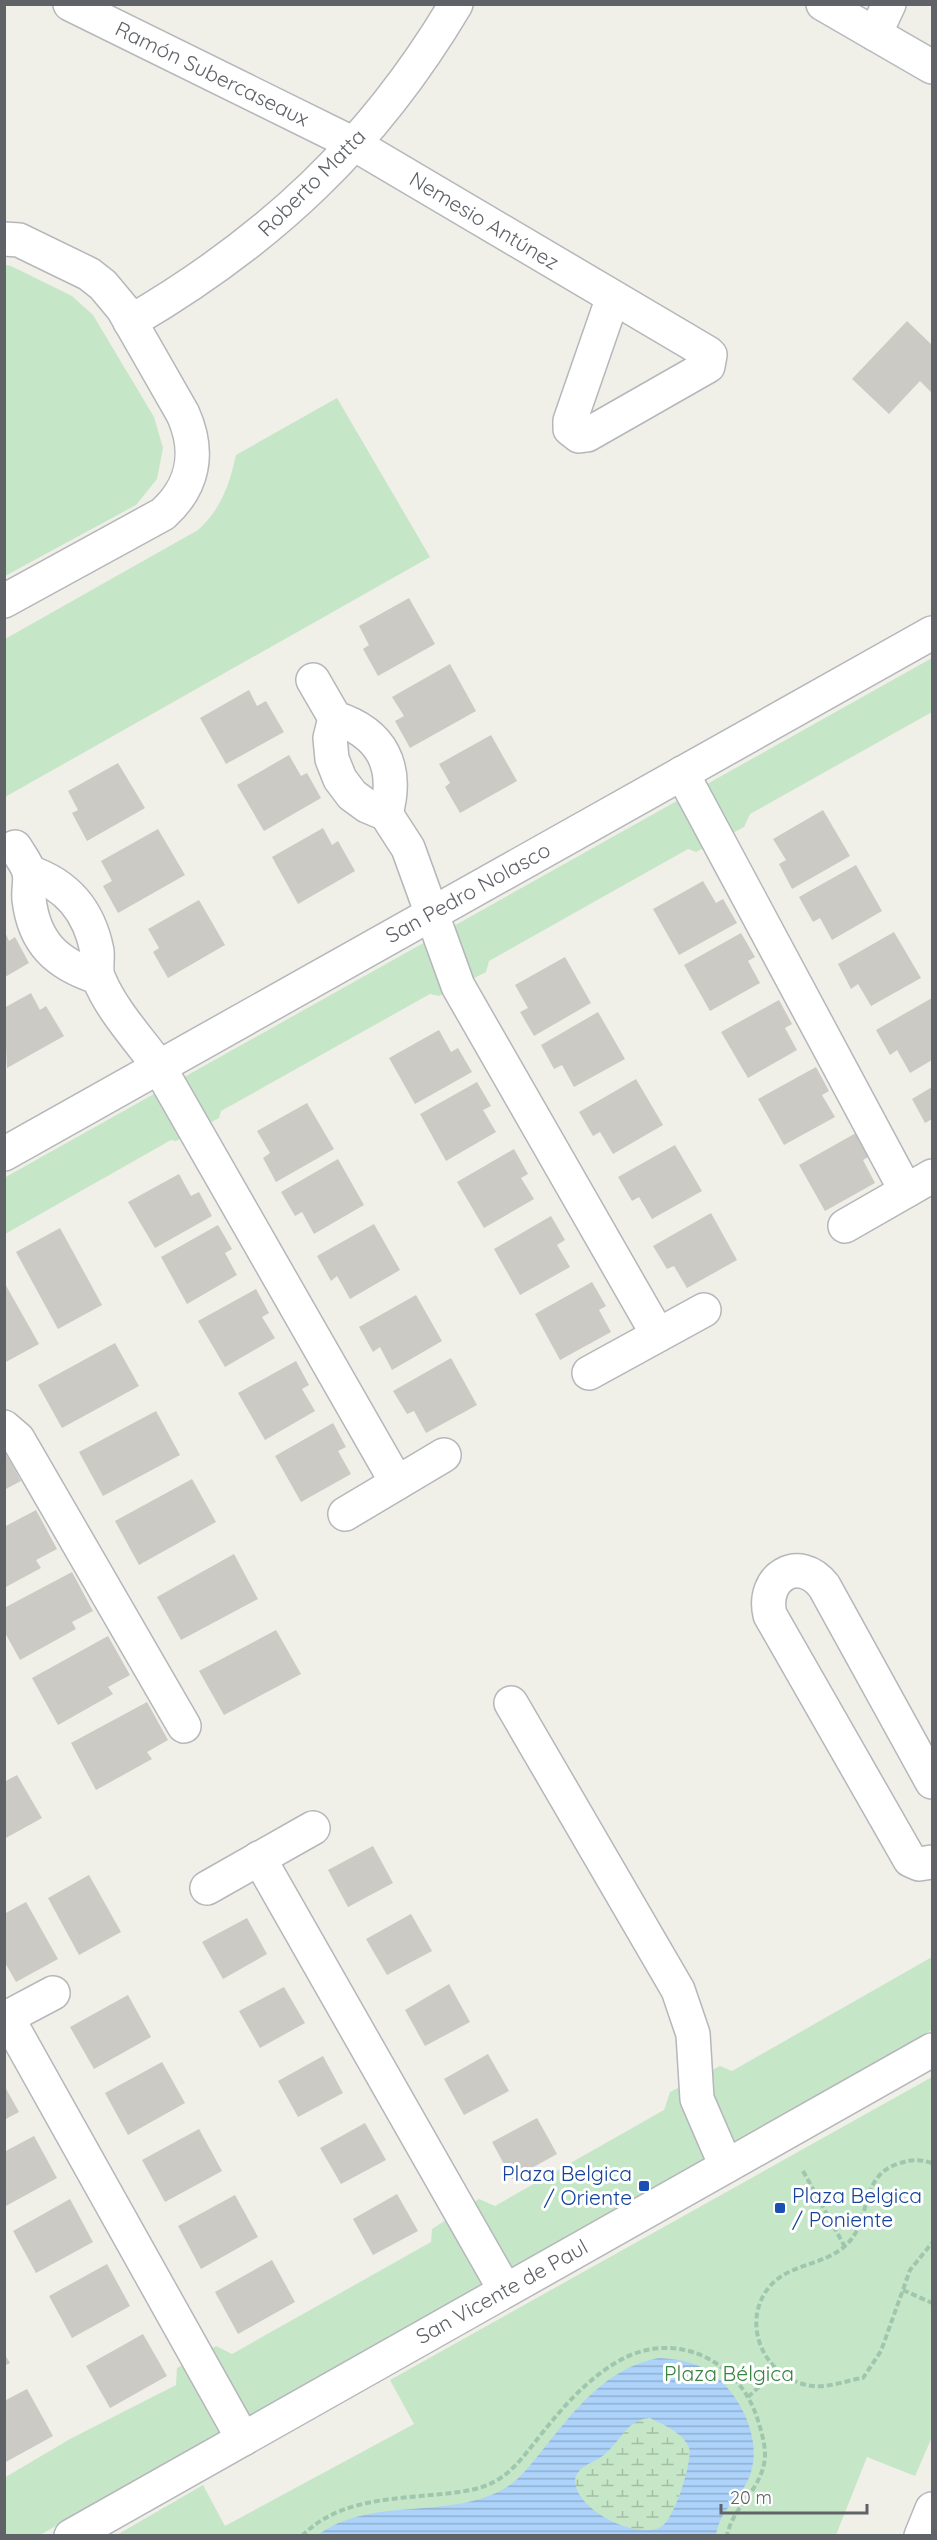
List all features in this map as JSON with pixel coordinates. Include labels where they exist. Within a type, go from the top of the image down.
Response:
[{"type":"street","name":"Ramón Subercaseaux","points":[[70,4],[354,144]]},
{"type":"street","name":"Roberto Matta","points":[[130,322],[186,289],[247,246],[303,197],[354,144],[397,94],[456,4]]},
{"type":"street","points":[[823,4],[933,67]]},
{"type":"street","points":[[875,34],[889,4]]},
{"type":"street","name":"Nemesio Antúnez","points":[[354,144],[708,353],[710,361],[708,366],[587,435],[579,436],[570,429],[570,421],[613,297]]},
{"type":"street","points":[[4,239],[20,240],[89,274],[114,296],[191,430],[194,449],[192,467],[186,485],[177,501],[163,514],[4,602]]},
{"type":"street","name":"San Pedro Nolasco","points":[[4,1154],[933,633]]},
{"type":"street","points":[[314,680],[335,718],[330,738],[332,759],[340,779],[352,795],[386,814],[408,848],[458,986],[658,1335]]},
{"type":"street","points":[[335,718],[356,724],[372,738],[385,756],[391,774],[392,795],[386,814]]},
{"type":"street","points":[[682,773],[919,1183],[845,1226]]},
{"type":"street","points":[[98,977],[63,962],[45,945],[33,926],[22,860],[62,888],[77,901],[86,915],[97,955],[98,977],[118,1011],[159,1067],[397,1483]]},
{"type":"street","points":[[589,1373],[704,1310]]},
{"type":"street","points":[[4,1427],[18,1439],[184,1726]]},
{"type":"street","points":[[345,1514],[444,1455]]},
{"type":"street","points":[[932,1865],[919,1864],[910,1860],[770,1615],[768,1597],[776,1580],[786,1573],[797,1571],[817,1577],[824,1586],[933,1782]]},
{"type":"street","points":[[512,1703],[678,1990],[693,2034],[697,2099],[726,2166]]},
{"type":"street","points":[[207,1888],[313,1828]]},
{"type":"street","points":[[259,1858],[505,2290]]},
{"type":"street","points":[[53,1993],[6,2018],[243,2439]]},
{"type":"street","name":"San Vicente de Paul","points":[[71,2535],[933,2050]]},
{"type":"street","points":[[921,2535],[933,2509]]},
{"type":"path","points":[[783,2134],[845,2247]]},
{"type":"path","points":[[933,2163],[915,2158],[892,2166],[874,2180],[864,2206],[861,2227],[845,2247],[819,2261],[783,2273],[769,2288],[760,2305],[757,2323],[765,2359],[790,2379],[814,2386],[863,2378],[881,2351],[910,2270],[933,2242]]},
{"type":"path","points":[[903,2290],[933,2303]]},
{"type":"path","points":[[302,2535],[330,2513],[361,2504],[460,2492],[480,2488],[498,2480],[516,2466],[569,2400],[591,2378],[638,2351],[658,2347],[687,2349],[717,2363],[740,2385],[757,2414],[764,2440],[765,2462],[757,2486],[733,2516],[727,2535]]},
{"type":"path","points":[[747,2397],[778,2369]]},
{"type":"green space","points":[[5,265],[72,296],[93,315],[154,417],[163,448],[157,479],[136,505],[5,576]]},
{"type":"green space","points":[[337,398],[430,557],[5,797],[5,639],[198,530],[213,514],[223,496],[236,455]]},
{"type":"green space","points":[[932,658],[932,712],[750,814],[744,827],[696,852],[688,849],[489,961],[486,972],[439,996],[430,994],[221,1111],[219,1118],[176,1141],[171,1140],[5,1234],[4,1178]]},
{"type":"green space","points":[[932,1957],[932,2030],[40,2535],[5,2535],[4,2478],[70,2439],[176,2385],[177,2368],[216,2346],[232,2354],[431,2242],[432,2229],[479,2199],[495,2206],[664,2110],[670,2092],[720,2066],[732,2071]]},
{"type":"green space","name":"Plaza Bélgica","points":[[932,2077],[932,2437],[915,2476],[867,2457],[836,2535],[115,2536],[203,2485],[225,2526],[414,2424],[390,2380]]},
{"type":"green space","points":[[650,2418],[682,2438],[689,2448],[689,2455],[677,2502],[666,2522],[661,2527],[650,2530],[623,2526],[609,2520],[585,2502],[578,2491],[575,2480],[580,2470],[602,2457],[630,2426],[642,2419]]},
{"type":"water","points":[[666,2358],[706,2369],[733,2394],[748,2422],[754,2451],[753,2466],[744,2488],[725,2511],[716,2535],[318,2535],[339,2523],[361,2516],[457,2504],[480,2499],[502,2490],[523,2473],[592,2393],[622,2371],[640,2363]],"holes":[[[650,2418],[678,2433],[689,2448],[688,2465],[677,2502],[666,2522],[661,2527],[650,2530],[623,2526],[609,2520],[585,2502],[578,2491],[575,2480],[580,2470],[602,2457],[630,2426],[642,2419]]]},
{"type":"building","points":[[907,321],[932,345],[932,393],[920,381],[889,414],[852,379]]},
{"type":"building","points":[[409,598],[435,644],[378,676],[363,649],[369,645],[359,626]]},
{"type":"building","points":[[450,664],[476,711],[410,748],[395,721],[404,716],[392,697]]},
{"type":"building","points":[[249,690],[257,706],[266,701],[284,732],[226,764],[200,718]]},
{"type":"building","points":[[491,735],[517,781],[460,813],[445,787],[450,783],[439,764]]},
{"type":"building","points":[[289,755],[301,776],[307,773],[321,798],[264,831],[237,785]]},
{"type":"building","points":[[118,763],[145,808],[87,841],[72,813],[78,810],[68,791]]},
{"type":"building","points":[[823,810],[850,856],[792,889],[779,864],[786,860],[773,839]]},
{"type":"building","points":[[323,828],[332,845],[338,841],[355,871],[298,904],[272,857]]},
{"type":"building","points":[[158,829],[185,875],[118,913],[103,886],[112,881],[101,861]]},
{"type":"building","points":[[856,865],[882,911],[832,940],[820,918],[813,922],[799,897]]},
{"type":"building","points":[[703,881],[716,903],[723,899],[737,923],[679,955],[653,909]]},
{"type":"building","points":[[199,900],[225,945],[168,978],[153,952],[159,948],[148,929]]},
{"type":"building","points":[[5,932],[9,941],[15,937],[29,963],[5,977]]},
{"type":"building","points":[[894,932],[921,978],[871,1006],[858,984],[851,989],[838,964]]},
{"type":"building","points":[[741,933],[755,957],[748,961],[760,983],[710,1011],[684,965]]},
{"type":"building","points":[[565,957],[591,1003],[534,1036],[520,1012],[528,1008],[515,985]]},
{"type":"building","points":[[31,993],[40,1010],[46,1006],[64,1036],[7,1068],[4,1008]]},
{"type":"building","points":[[932,998],[932,1060],[910,1073],[897,1050],[890,1055],[876,1030]]},
{"type":"building","points":[[779,1000],[792,1024],[785,1028],[797,1050],[748,1078],[721,1032]]},
{"type":"building","points":[[598,1012],[625,1059],[574,1087],[562,1065],[554,1069],[541,1045]]},
{"type":"building","points":[[439,1030],[451,1052],[458,1048],[472,1072],[415,1104],[389,1058]]},
{"type":"building","points":[[816,1067],[829,1091],[822,1095],[835,1117],[784,1145],[758,1099]]},
{"type":"building","points":[[636,1079],[663,1125],[613,1154],[600,1132],[593,1136],[579,1112]]},
{"type":"building","points":[[477,1082],[491,1106],[483,1110],[496,1132],[446,1161],[420,1114]]},
{"type":"building","points":[[932,1087],[932,1119],[925,1123],[912,1099]]},
{"type":"building","points":[[307,1103],[334,1149],[276,1182],[263,1158],[270,1153],[257,1131]]},
{"type":"building","points":[[856,1133],[870,1156],[863,1160],[875,1183],[825,1211],[799,1165]]},
{"type":"building","points":[[675,1145],[702,1191],[652,1219],[639,1197],[632,1201],[618,1177]]},
{"type":"building","points":[[514,1149],[528,1174],[521,1178],[534,1199],[484,1228],[457,1182]]},
{"type":"building","points":[[338,1159],[364,1205],[314,1234],[302,1212],[295,1216],[281,1192]]},
{"type":"building","points":[[179,1174],[191,1196],[199,1192],[212,1216],[155,1248],[128,1202]]},
{"type":"building","points":[[711,1213],[737,1260],[687,1288],[674,1266],[667,1269],[653,1246]]},
{"type":"building","points":[[551,1216],[565,1240],[557,1245],[570,1267],[520,1295],[494,1249]]},
{"type":"building","points":[[374,1224],[400,1270],[350,1299],[337,1276],[331,1281],[317,1256]]},
{"type":"building","points":[[218,1225],[232,1249],[225,1253],[237,1275],[187,1304],[161,1257]]},
{"type":"building","points":[[60,1228],[102,1305],[58,1329],[16,1252]]},
{"type":"building","points":[[4,1282],[39,1344],[4,1363]]},
{"type":"building","points":[[592,1282],[606,1306],[599,1310],[611,1332],[560,1360],[535,1314]]},
{"type":"building","points":[[256,1289],[269,1313],[262,1317],[275,1338],[225,1367],[198,1321]]},
{"type":"building","points":[[416,1295],[442,1341],[392,1370],[380,1347],[373,1352],[359,1327]]},
{"type":"building","points":[[115,1343],[139,1386],[62,1428],[38,1385]]},
{"type":"building","points":[[451,1358],[477,1405],[426,1433],[414,1411],[407,1414],[393,1391]]},
{"type":"building","points":[[296,1361],[309,1385],[302,1389],[315,1411],[265,1440],[238,1393]]},
{"type":"building","points":[[156,1411],[180,1455],[103,1496],[79,1452]]},
{"type":"building","points":[[333,1423],[346,1447],[338,1451],[351,1474],[301,1502],[275,1456]]},
{"type":"building","points":[[4,1450],[21,1481],[4,1490]]},
{"type":"building","points":[[192,1479],[216,1522],[139,1565],[115,1521]]},
{"type":"building","points":[[36,1510],[57,1549],[36,1560],[41,1568],[4,1588],[4,1527]]},
{"type":"building","points":[[234,1554],[258,1599],[181,1640],[157,1597]]},
{"type":"building","points":[[72,1572],[93,1611],[72,1622],[76,1629],[20,1660],[4,1631],[4,1608]]},
{"type":"building","points":[[276,1630],[301,1674],[224,1715],[199,1671]]},
{"type":"building","points":[[108,1636],[130,1675],[108,1687],[113,1694],[58,1725],[32,1678]]},
{"type":"building","points":[[147,1702],[168,1740],[147,1752],[152,1759],[96,1790],[71,1743]]},
{"type":"building","points":[[17,1775],[42,1818],[4,1839],[4,1782]]},
{"type":"building","points":[[373,1846],[393,1883],[348,1907],[328,1870]]},
{"type":"building","points":[[89,1875],[121,1932],[79,1955],[48,1898]]},
{"type":"building","points":[[26,1902],[58,1959],[16,1982],[4,1961],[4,1914]]},
{"type":"building","points":[[411,1914],[432,1951],[387,1975],[366,1939]]},
{"type":"building","points":[[247,1918],[267,1954],[223,1979],[202,1942]]},
{"type":"building","points":[[449,1984],[470,2022],[425,2046],[405,2010]]},
{"type":"building","points":[[284,1987],[305,2023],[260,2048],[239,2011]]},
{"type":"building","points":[[128,1995],[151,2037],[94,2069],[70,2027]]},
{"type":"building","points":[[488,2054],[509,2091],[464,2115],[444,2079]]},
{"type":"building","points":[[323,2056],[343,2093],[298,2117],[278,2081]]},
{"type":"building","points":[[162,2062],[185,2103],[128,2135],[105,2093]]},
{"type":"building","points":[[4,2085],[19,2112],[4,2120]]},
{"type":"building","points":[[537,2118],[557,2154],[512,2179],[492,2142]]},
{"type":"building","points":[[365,2123],[386,2160],[341,2184],[320,2148]]},
{"type":"building","points":[[199,2129],[222,2171],[165,2202],[142,2160]]},
{"type":"building","points":[[34,2136],[57,2178],[4,2207],[4,2152]]},
{"type":"building","points":[[397,2194],[418,2231],[373,2255],[353,2219]]},
{"type":"building","points":[[235,2195],[258,2237],[201,2269],[178,2226]]},
{"type":"building","points":[[70,2199],[93,2242],[36,2273],[13,2231]]},
{"type":"building","points":[[272,2260],[295,2302],[238,2334],[215,2292]]},
{"type":"building","points":[[107,2264],[130,2306],[72,2338],[49,2296]]},
{"type":"building","points":[[143,2334],[167,2376],[110,2408],[86,2366]]},
{"type":"building","points":[[4,2353],[10,2363],[4,2366]]},
{"type":"building","points":[[27,2389],[53,2436],[4,2463],[4,2401]]},
{"type":"place","name":"Plaza Belgica / Oriente","points":[[644,2186]]},
{"type":"place","name":"Plaza Belgica / Poniente","points":[[780,2208]]}]
